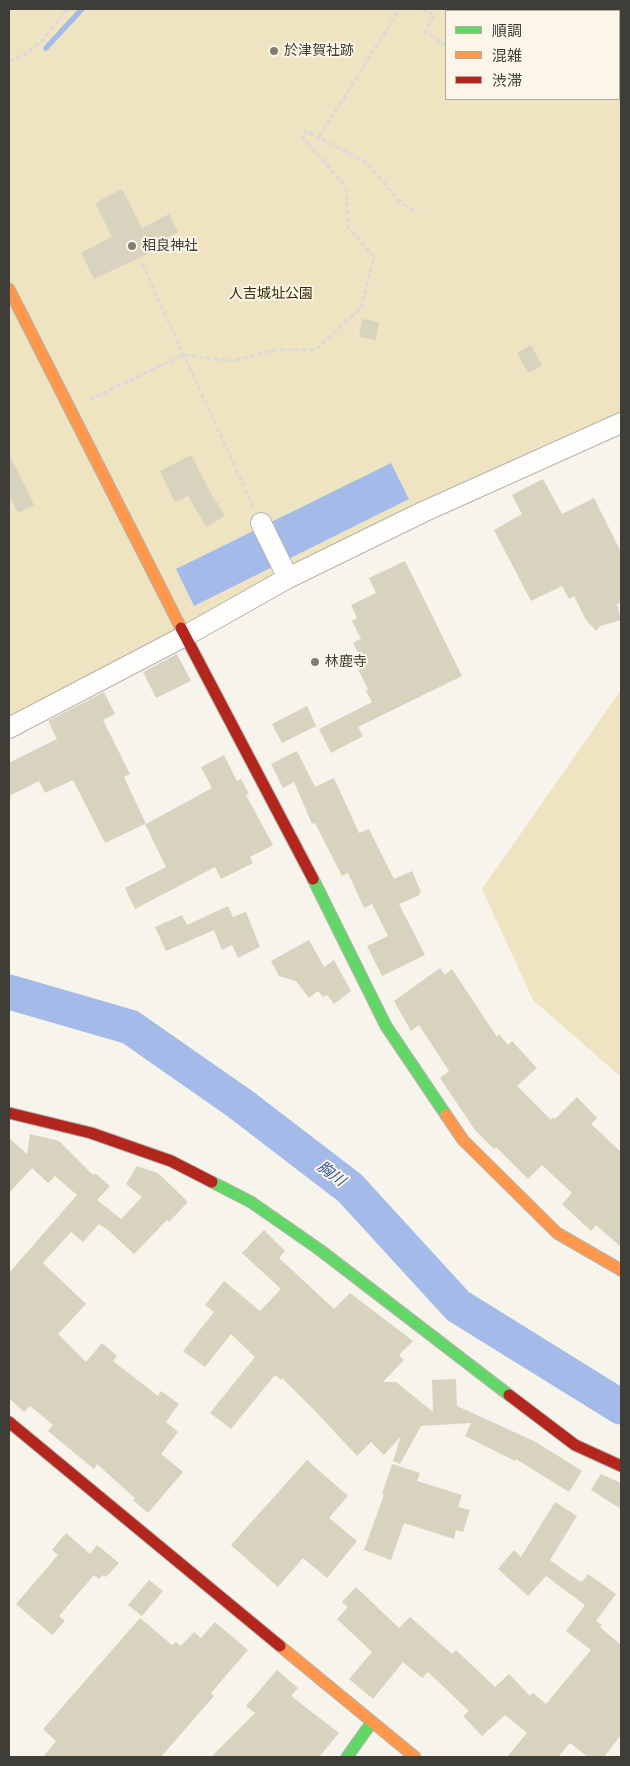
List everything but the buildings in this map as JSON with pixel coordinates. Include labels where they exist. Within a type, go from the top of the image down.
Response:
[{"type":"street","points":[[9,289],[185,636],[301,854],[386,1026],[463,1140],[556,1234],[621,1270]]},
{"type":"street","points":[[9,728],[185,636],[284,572],[423,512],[621,422]]},
{"type":"street","points":[[260,523],[284,572]]},
{"type":"street","points":[[9,1113],[91,1134],[170,1161],[251,1202],[320,1250],[575,1445],[621,1466]]},
{"type":"street","points":[[9,1422],[414,1757]]},
{"type":"street","points":[[347,1757],[372,1722]]},
{"type":"path","points":[[9,60],[24,55],[44,39],[68,9]]},
{"type":"path","points":[[319,138],[400,9]]},
{"type":"path","points":[[422,9],[434,15],[425,32],[445,44]]},
{"type":"path","points":[[96,396],[184,355],[233,361],[274,350],[315,350],[361,308],[374,257],[348,227],[346,187],[302,136],[306,131],[366,162],[401,203],[417,212]]},
{"type":"path","points":[[142,264],[260,523]]},
{"type":"green space","name":"人吉城址公園","points":[[9,9],[621,9],[621,415],[9,722]]},
{"type":"green space","points":[[621,690],[621,1077],[533,1000],[482,889]]},
{"type":"water","points":[[391,463],[409,499],[194,606],[176,569]]},
{"type":"waterway","points":[[46,48],[82,9]]},
{"type":"waterway","name":"胸川","points":[[9,992],[130,1027],[239,1103],[350,1188],[458,1306],[621,1407]]},
{"type":"traffic: fast","points":[[313,879],[386,1026],[446,1115]]},
{"type":"traffic: fast","points":[[212,1182],[251,1202],[320,1250],[509,1395]]},
{"type":"traffic: fast","points":[[347,1757],[372,1722]]},
{"type":"traffic: slow","points":[[9,289],[181,628]]},
{"type":"traffic: slow","points":[[446,1115],[463,1140],[557,1233],[621,1270]]},
{"type":"traffic: slow","points":[[280,1646],[415,1757]]},
{"type":"traffic: jam","points":[[181,628],[313,879]]},
{"type":"traffic: jam","points":[[9,1113],[91,1133],[171,1161],[212,1182]]},
{"type":"traffic: jam","points":[[509,1395],[575,1445],[621,1466]]},
{"type":"traffic: jam","points":[[9,1422],[280,1646]]},
{"type":"place","name":"於津賀社跡","points":[[274,51]]},
{"type":"place","name":"相良神社","points":[[132,246]]},
{"type":"place","name":"林鹿寺","points":[[315,662]]}]
